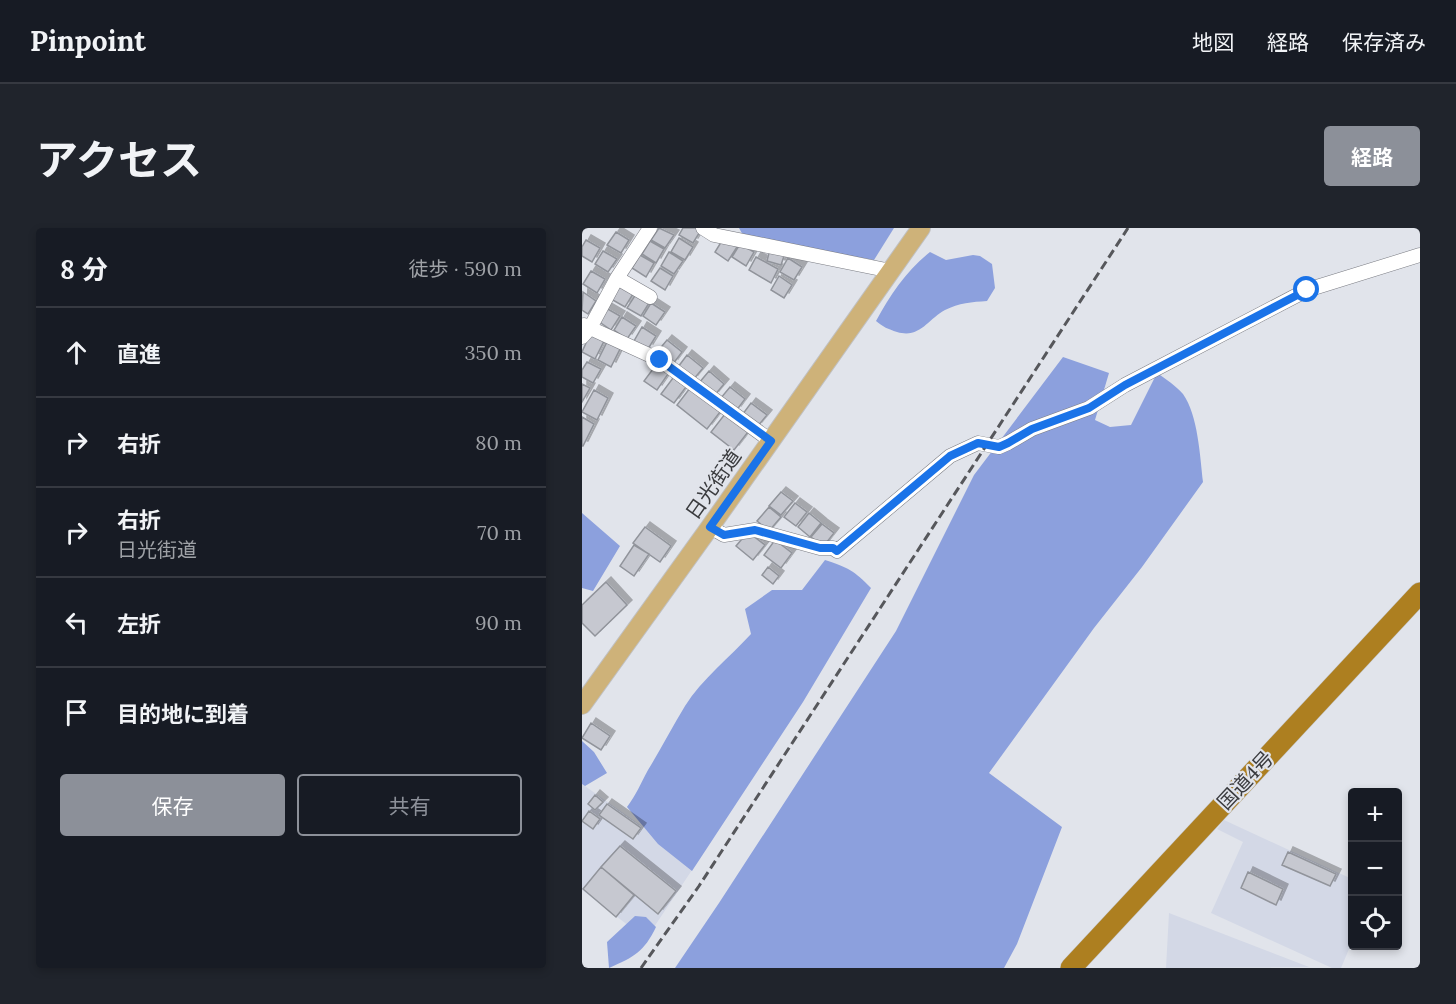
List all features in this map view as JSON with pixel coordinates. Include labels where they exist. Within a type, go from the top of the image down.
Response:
[{"type":"highway","name":"国道4号","points":[[1071,968],[1420,593]]},
{"type":"main road","name":"日光街道","points":[[582,705],[921,228]]},
{"type":"street","points":[[650,228],[585,330],[660,360],[771,441]]},
{"type":"street","points":[[703,228],[714,235],[891,271]]},
{"type":"street","points":[[710,527],[724,535],[755,530],[820,548],[833,548],[837,551],[950,456],[978,443],[999,447],[1032,429],[1089,408],[1125,385],[1307,290],[1420,255]]},
{"type":"street","points":[[617,278],[650,297]]},
{"type":"shaded area","points":[[739,228],[894,228],[874,260],[744,237]]},
{"type":"shaded area","points":[[930,252],[946,260],[973,255],[980,256],[992,264],[995,288],[987,301],[966,303],[950,308],[912,333],[897,332],[881,325],[876,321],[893,292],[906,275]]},
{"type":"shaded area","points":[[1063,357],[1109,373],[1095,420],[1110,427],[1131,425],[1157,373],[1177,388],[1183,394],[1192,413],[1203,482],[989,773],[1062,827],[1017,944],[1004,968],[675,968],[896,631],[974,475]]},
{"type":"shaded area","points":[[582,513],[620,546],[593,591],[582,588]]},
{"type":"shaded area","points":[[825,560],[850,570],[871,588],[803,702],[692,871],[658,844],[627,807],[692,696],[751,634],[745,609],[772,590],[802,590]]},
{"type":"shaded area","points":[[582,741],[594,752],[607,773],[585,786],[582,784]]},
{"type":"shaded area","points":[[582,784],[696,864],[646,939],[582,890]]},
{"type":"shaded area","points":[[1224,820],[1348,877],[1349,950],[1341,968],[1332,968],[1211,913],[1243,842],[1217,829]]},
{"type":"shaded area","points":[[1169,913],[1309,967],[1166,968]]},
{"type":"shaded area","points":[[635,916],[646,917],[656,927],[637,953],[609,968],[607,942]]},
{"type":"building","points":[[659,228],[674,235],[665,248],[651,240]]},
{"type":"building","points":[[683,228],[701,230],[693,243],[679,235]]},
{"type":"building","points":[[616,232],[629,240],[621,253],[607,245]]},
{"type":"building","points":[[679,238],[693,247],[685,260],[671,252]]},
{"type":"building","points":[[723,239],[737,247],[728,261],[715,252]]},
{"type":"building","points":[[586,240],[600,248],[592,262],[582,256],[582,247]]},
{"type":"building","points":[[650,241],[664,249],[656,263],[642,254]]},
{"type":"building","points":[[740,244],[754,252],[746,266],[732,257]]},
{"type":"building","points":[[770,249],[785,253],[781,265],[767,261]]},
{"type":"building","points":[[603,251],[617,259],[608,272],[595,264]]},
{"type":"building","points":[[669,252],[683,261],[674,274],[661,266]]},
{"type":"building","points":[[640,255],[654,263],[646,277],[632,268]]},
{"type":"building","points":[[756,257],[778,269],[771,283],[749,270]]},
{"type":"building","points":[[788,258],[802,267],[794,280],[780,272]]},
{"type":"building","points":[[660,268],[673,276],[665,290],[651,281]]},
{"type":"building","points":[[591,271],[605,279],[597,293],[583,284]]},
{"type":"building","points":[[779,276],[792,285],[784,298],[771,290]]},
{"type":"building","points":[[620,286],[633,294],[625,307],[611,299]]},
{"type":"building","points":[[583,292],[596,301],[588,314],[582,310]]},
{"type":"building","points":[[636,294],[649,303],[641,316],[627,308]]},
{"type":"building","points":[[651,303],[665,312],[656,325],[643,316]]},
{"type":"building","points":[[606,308],[620,316],[611,330],[598,321]]},
{"type":"building","points":[[622,317],[636,326],[627,339],[614,330]]},
{"type":"building","points":[[642,327],[656,336],[648,349],[634,341]]},
{"type":"building","points":[[590,334],[604,341],[595,359],[582,352]]},
{"type":"building","points":[[667,340],[682,352],[673,364],[657,352]]},
{"type":"building","points":[[607,342],[620,349],[611,367],[598,360]]},
{"type":"building","points":[[687,355],[703,368],[693,380],[678,367]]},
{"type":"building","points":[[587,362],[601,369],[593,383],[582,377],[582,370]]},
{"type":"building","points":[[656,365],[668,374],[657,390],[644,381]]},
{"type":"building","points":[[709,371],[724,384],[714,396],[699,383]]},
{"type":"building","points":[[673,378],[686,387],[674,403],[661,394]]},
{"type":"building","points":[[582,384],[590,388],[582,402]]},
{"type":"building","points":[[730,387],[745,399],[736,411],[720,399]]},
{"type":"building","points":[[690,388],[720,412],[707,429],[677,405]]},
{"type":"building","points":[[594,390],[608,398],[597,420],[582,412]]},
{"type":"building","points":[[751,403],[767,415],[757,427],[742,415]]},
{"type":"building","points":[[725,414],[748,432],[734,450],[711,432]]},
{"type":"building","points":[[582,417],[594,424],[583,446],[582,446]]},
{"type":"building","points":[[781,492],[793,501],[781,515],[769,506]]},
{"type":"building","points":[[795,503],[807,512],[796,526],[784,517]]},
{"type":"building","points":[[769,507],[781,517],[769,531],[757,521]]},
{"type":"building","points":[[809,513],[821,523],[810,537],[798,527]]},
{"type":"building","points":[[822,524],[834,533],[823,547],[811,537]]},
{"type":"building","points":[[645,527],[671,546],[660,562],[633,543]]},
{"type":"building","points":[[748,532],[765,545],[753,560],[736,546]]},
{"type":"building","points":[[775,540],[792,553],[781,568],[764,555]]},
{"type":"building","points":[[634,545],[649,554],[634,576],[620,566]]},
{"type":"building","points":[[768,567],[779,576],[773,584],[762,575]]},
{"type":"building","points":[[606,582],[627,605],[595,636],[582,623],[582,605]]},
{"type":"building","points":[[591,723],[610,736],[601,750],[582,738]]},
{"type":"building","points":[[595,795],[603,802],[595,810],[588,804]]},
{"type":"building","points":[[607,804],[641,828],[633,839],[599,815]]},
{"type":"building","points":[[589,811],[600,819],[593,829],[582,821]]},
{"type":"building","points":[[620,846],[676,891],[658,914],[601,867]]},
{"type":"building","points":[[1288,852],[1336,874],[1330,886],[1282,865]]},
{"type":"building","points":[[601,867],[634,895],[616,917],[583,889]]},
{"type":"building","points":[[1248,872],[1283,889],[1276,905],[1241,888]]},
{"type":"railway","points":[[641,968],[699,886],[1128,228]]},
{"type":"route","points":[[660,360],[771,441],[710,527],[724,535],[755,530],[820,548],[833,548],[837,551],[950,456],[978,443],[999,447],[1032,429],[1089,408],[1125,385],[1307,290]]}]
